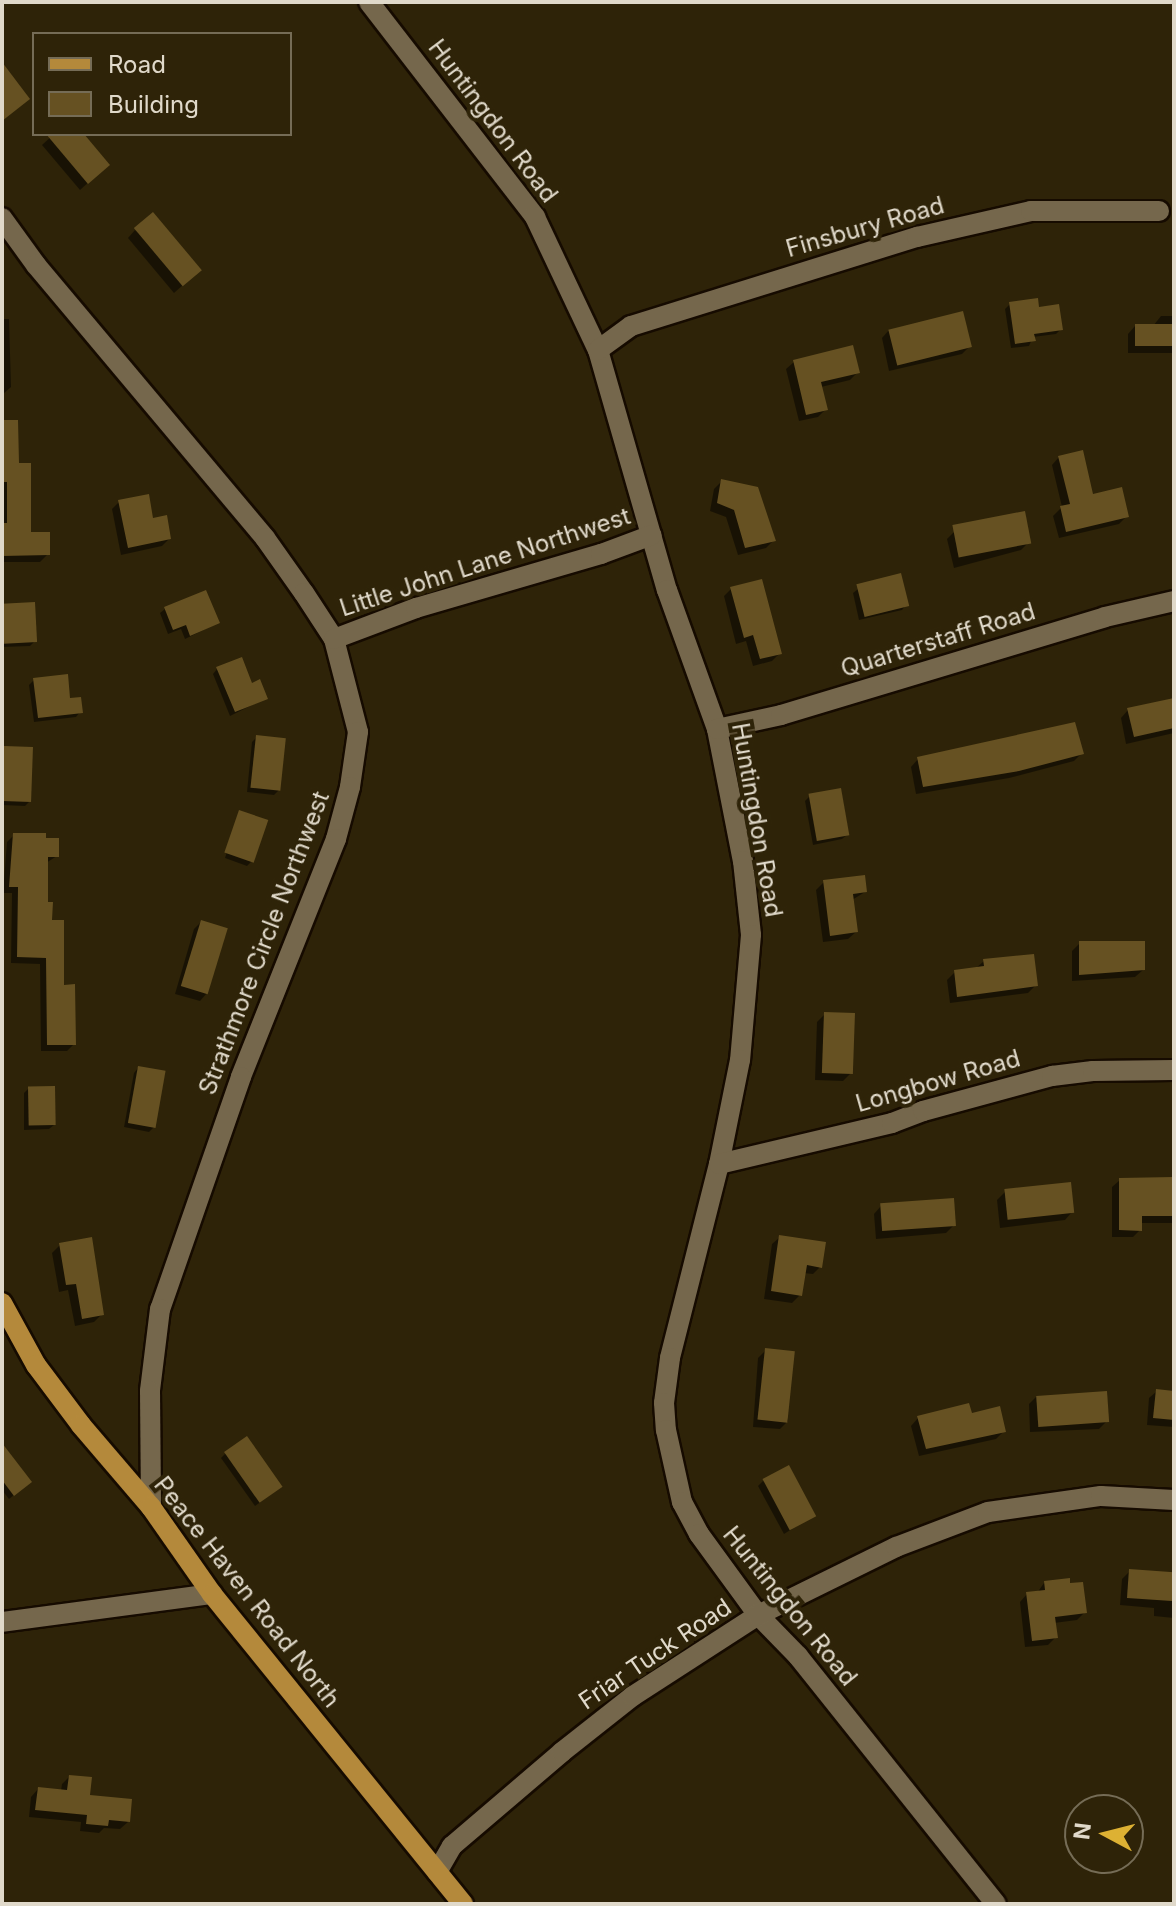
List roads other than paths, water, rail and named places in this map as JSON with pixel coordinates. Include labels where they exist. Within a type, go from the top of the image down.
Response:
[{"type":"main road","name":"Peace Haven Road North","points":[[2,1303],[36,1365],[151,1507],[212,1594],[463,1904]]},
{"type":"street","name":"Huntingdon Road","points":[[369,2],[535,217],[598,350],[627,461],[667,590],[717,729],[743,861],[751,935],[740,1060],[719,1164],[670,1358],[664,1403],[666,1430],[689,1519],[758,1615],[798,1656],[996,1904]]},
{"type":"street","name":"Finsbury Road","points":[[598,350],[631,326],[917,237],[1031,211],[1159,211]]},
{"type":"street","name":"Strathmore Circle Northwest","points":[[2,218],[36,265],[265,538],[334,639],[358,732],[350,787],[336,839],[241,1077],[160,1309],[150,1391],[151,1507]]},
{"type":"street","name":"Little John Lane Northwest","points":[[334,639],[416,608],[601,554],[652,535]]},
{"type":"street","name":"Quarterstaff Road","points":[[717,729],[781,715],[1105,617],[1174,601]]},
{"type":"street","name":"Longbow Road","points":[[719,1164],[892,1123],[923,1111],[1052,1076],[1093,1071],[1174,1070]]},
{"type":"street","name":"Friar Tuck Road","points":[[437,1872],[452,1846],[562,1752],[633,1696],[758,1615],[896,1547],[988,1512],[1101,1496],[1174,1500]]},
{"type":"street","points":[[2,1622],[212,1594]]}]
